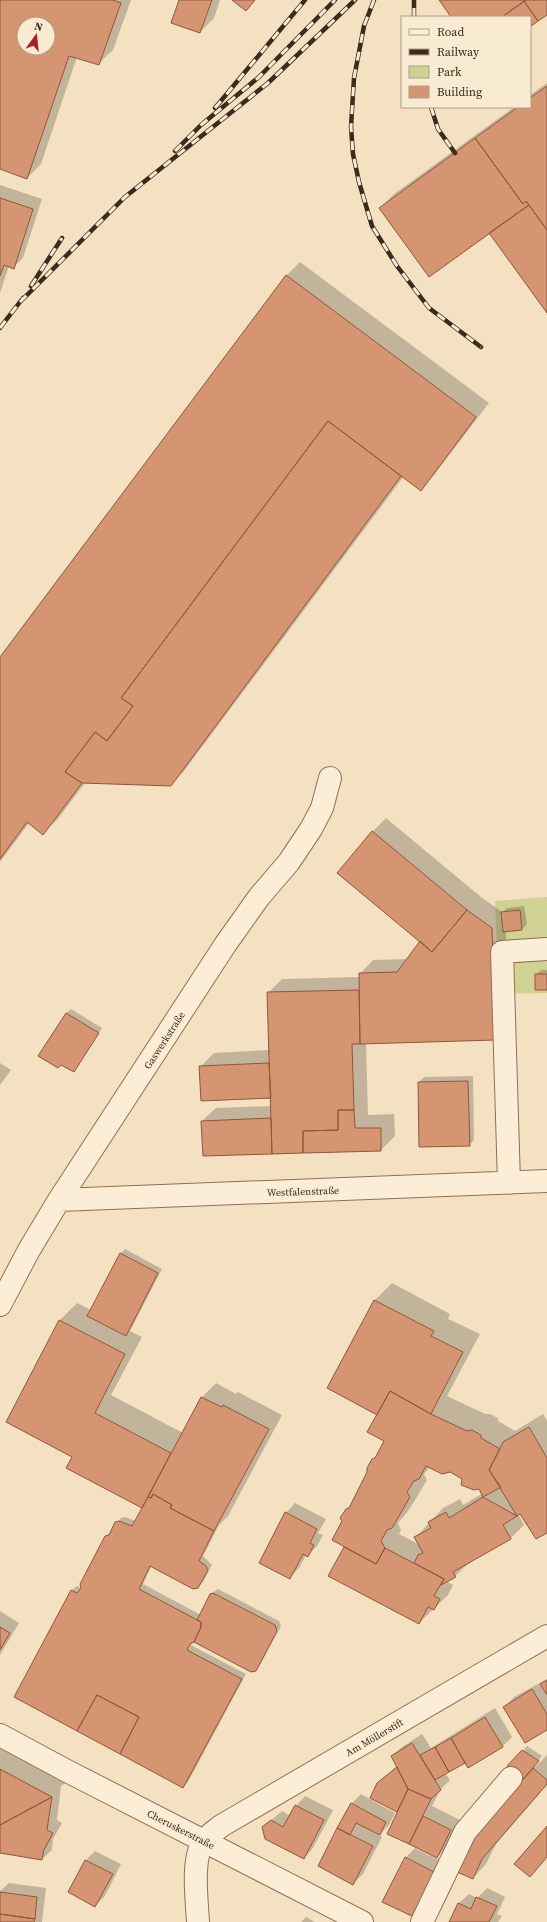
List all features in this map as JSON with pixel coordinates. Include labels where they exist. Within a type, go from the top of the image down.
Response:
[{"type":"street","name":"Gaswerkstraße","points":[[0,1305],[29,1250],[59,1200],[225,945],[259,897],[289,862],[311,830],[322,808],[330,778]]},
{"type":"street","points":[[508,1183],[502,952],[547,949]]},
{"type":"street","name":"Westfalenstraße","points":[[59,1200],[547,1181]]},
{"type":"street","name":"Am Möllerstift","points":[[203,1841],[220,1826],[547,1636]]},
{"type":"street","name":"Cheruskerstraße","points":[[0,1735],[362,1922]]},
{"type":"street","points":[[422,1922],[465,1832],[511,1778]]},
{"type":"street","points":[[198,1922],[196,1864],[203,1841]]},
{"type":"green space","points":[[547,897],[547,993],[499,994],[495,901]]},
{"type":"building","points":[[0,0],[113,0],[121,3],[99,65],[69,56],[27,179],[0,169]]},
{"type":"building","points":[[179,0],[212,0],[200,33],[171,23]]},
{"type":"building","points":[[232,0],[255,0],[246,11]]},
{"type":"building","points":[[439,0],[526,0],[503,16],[450,16]]},
{"type":"building","points":[[547,0],[547,15],[538,21],[524,1]]},
{"type":"building","points":[[524,1],[538,21],[531,26],[531,16],[503,16]]},
{"type":"building","points":[[547,86],[547,230],[526,201],[523,204],[475,138],[517,108],[531,108],[531,97]]},
{"type":"building","points":[[475,138],[523,204],[526,201],[529,205],[429,277],[379,208]]},
{"type":"building","points":[[0,198],[33,209],[14,269],[4,265],[0,276]]},
{"type":"building","points":[[529,205],[547,230],[547,313],[489,233]]},
{"type":"building","points":[[286,275],[476,417],[421,491],[328,421],[121,698],[133,706],[107,741],[95,732],[65,772],[82,783],[43,835],[27,822],[0,859],[0,657]]},
{"type":"building","points":[[328,421],[401,476],[171,786],[82,783],[65,772],[95,732],[107,741],[133,706],[121,698]]},
{"type":"building","points":[[372,831],[467,910],[432,952],[337,873]]},
{"type":"building","points":[[467,910],[492,928],[496,1040],[360,1044],[359,973],[397,972],[420,941],[432,952]]},
{"type":"building","points":[[520,910],[522,930],[503,932],[501,912]]},
{"type":"building","points":[[535,974],[547,974],[547,990],[535,990]]},
{"type":"building","points":[[359,990],[360,1044],[352,1044],[354,1110],[338,1110],[338,1130],[303,1131],[303,1153],[272,1154],[267,992]]},
{"type":"building","points":[[66,1013],[99,1033],[74,1072],[61,1065],[58,1068],[38,1056]]},
{"type":"building","points":[[269,1063],[271,1098],[201,1101],[199,1066]]},
{"type":"building","points":[[468,1081],[470,1146],[419,1147],[418,1082]]},
{"type":"building","points":[[338,1110],[354,1110],[355,1128],[381,1128],[381,1151],[303,1153],[303,1131],[338,1130]]},
{"type":"building","points":[[271,1118],[272,1154],[203,1156],[201,1121]]},
{"type":"building","points":[[120,1253],[158,1273],[126,1336],[87,1316]]},
{"type":"building","points":[[374,1300],[434,1331],[431,1336],[463,1352],[431,1414],[390,1391],[377,1415],[327,1388]]},
{"type":"building","points":[[59,1320],[125,1354],[95,1413],[171,1453],[142,1508],[66,1468],[72,1457],[6,1422]]},
{"type":"building","points":[[390,1391],[431,1414],[467,1431],[472,1430],[481,1435],[481,1438],[500,1449],[489,1470],[501,1487],[483,1497],[479,1489],[474,1490],[461,1485],[462,1479],[450,1472],[442,1474],[426,1466],[419,1479],[414,1481],[407,1492],[410,1497],[392,1528],[387,1530],[381,1541],[385,1548],[376,1564],[332,1540],[342,1521],[340,1518],[346,1509],[349,1508],[367,1472],[367,1468],[372,1459],[375,1458],[384,1441],[367,1432]]},
{"type":"building","points":[[201,1397],[222,1407],[223,1405],[269,1429],[214,1531],[170,1508],[172,1505],[153,1494],[151,1498],[148,1497]]},
{"type":"building","points":[[529,1427],[547,1458],[547,1533],[536,1539],[520,1514],[517,1516],[489,1470],[503,1442]]},
{"type":"building","points":[[153,1494],[172,1505],[170,1508],[214,1531],[199,1561],[206,1566],[208,1570],[198,1588],[193,1589],[150,1566],[139,1589],[201,1622],[201,1627],[194,1642],[190,1644],[187,1650],[242,1679],[183,1788],[120,1754],[139,1717],[97,1695],[77,1731],[14,1697],[71,1590],[77,1593],[81,1588],[80,1584],[105,1536],[109,1535],[115,1522],[119,1521],[132,1526],[148,1497],[151,1498]]},
{"type":"building","points":[[483,1497],[517,1516],[503,1525],[511,1539],[453,1572],[456,1577],[441,1585],[444,1579],[414,1563],[418,1555],[423,1553],[414,1537],[431,1528],[428,1522],[446,1512],[449,1518]]},
{"type":"building","points":[[285,1512],[317,1529],[310,1543],[314,1545],[308,1557],[303,1554],[290,1579],[259,1563]]},
{"type":"building","points":[[344,1547],[376,1564],[385,1548],[444,1579],[434,1596],[440,1599],[434,1610],[428,1607],[419,1624],[328,1576]]},
{"type":"building","points":[[213,1593],[275,1625],[277,1631],[256,1671],[251,1672],[194,1642],[201,1627],[201,1622],[197,1620],[210,1594]]},
{"type":"building","points":[[0,1627],[10,1633],[0,1650]]},
{"type":"building","points":[[547,1680],[547,1695],[540,1684]]},
{"type":"building","points":[[532,1689],[547,1714],[547,1730],[525,1743],[503,1707]]},
{"type":"building","points":[[97,1695],[139,1717],[120,1754],[77,1731]]},
{"type":"building","points":[[485,1717],[503,1747],[468,1768],[451,1738]]},
{"type":"building","points":[[451,1738],[465,1763],[449,1772],[435,1747]]},
{"type":"building","points":[[412,1743],[441,1790],[431,1799],[408,1789],[391,1756]]},
{"type":"building","points":[[435,1747],[449,1772],[435,1780],[420,1755]]},
{"type":"building","points":[[522,1750],[539,1761],[523,1779],[507,1766]]},
{"type":"building","points":[[397,1767],[408,1789],[397,1812],[370,1798],[377,1783]]},
{"type":"building","points":[[533,1768],[547,1780],[547,1784],[482,1859],[473,1879],[455,1871],[467,1846]]},
{"type":"building","points":[[0,1769],[52,1797],[0,1825]]},
{"type":"building","points":[[408,1789],[431,1799],[409,1844],[387,1834]]},
{"type":"building","points":[[52,1797],[47,1830],[53,1833],[44,1850],[42,1860],[0,1853],[0,1825]]},
{"type":"building","points":[[351,1803],[386,1822],[380,1835],[356,1823],[350,1835],[337,1828]]},
{"type":"building","points":[[295,1805],[324,1820],[304,1859],[265,1839],[262,1827],[271,1820],[283,1827]]},
{"type":"building","points":[[423,1816],[451,1830],[437,1858],[409,1844]]},
{"type":"building","points":[[547,1826],[547,1857],[530,1877],[514,1864]]},
{"type":"building","points":[[337,1828],[373,1846],[353,1885],[318,1866]]},
{"type":"building","points":[[405,1857],[436,1873],[414,1917],[382,1902]]},
{"type":"building","points":[[85,1860],[113,1874],[95,1907],[68,1892]]},
{"type":"building","points":[[0,1892],[37,1897],[35,1919],[0,1914]]},
{"type":"building","points":[[476,1897],[497,1906],[489,1922],[449,1922],[458,1903],[471,1909]]},
{"type":"building","points":[[0,1914],[35,1919],[34,1922],[0,1922]]},
{"type":"railway","points":[[215,108],[305,0]]},
{"type":"railway","points":[[175,151],[201,125],[259,77],[335,0]]},
{"type":"railway","points":[[20,302],[125,197],[268,83],[355,0]]},
{"type":"railway","points":[[374,0],[364,26],[354,78],[351,127],[353,154],[359,182],[372,226],[397,266],[429,308],[481,347]]},
{"type":"railway","points":[[414,0],[414,16]]},
{"type":"railway","points":[[431,108],[438,129],[455,153]]},
{"type":"railway","points":[[31,286],[62,238]]},
{"type":"railway","points":[[0,328],[23,298]]}]
